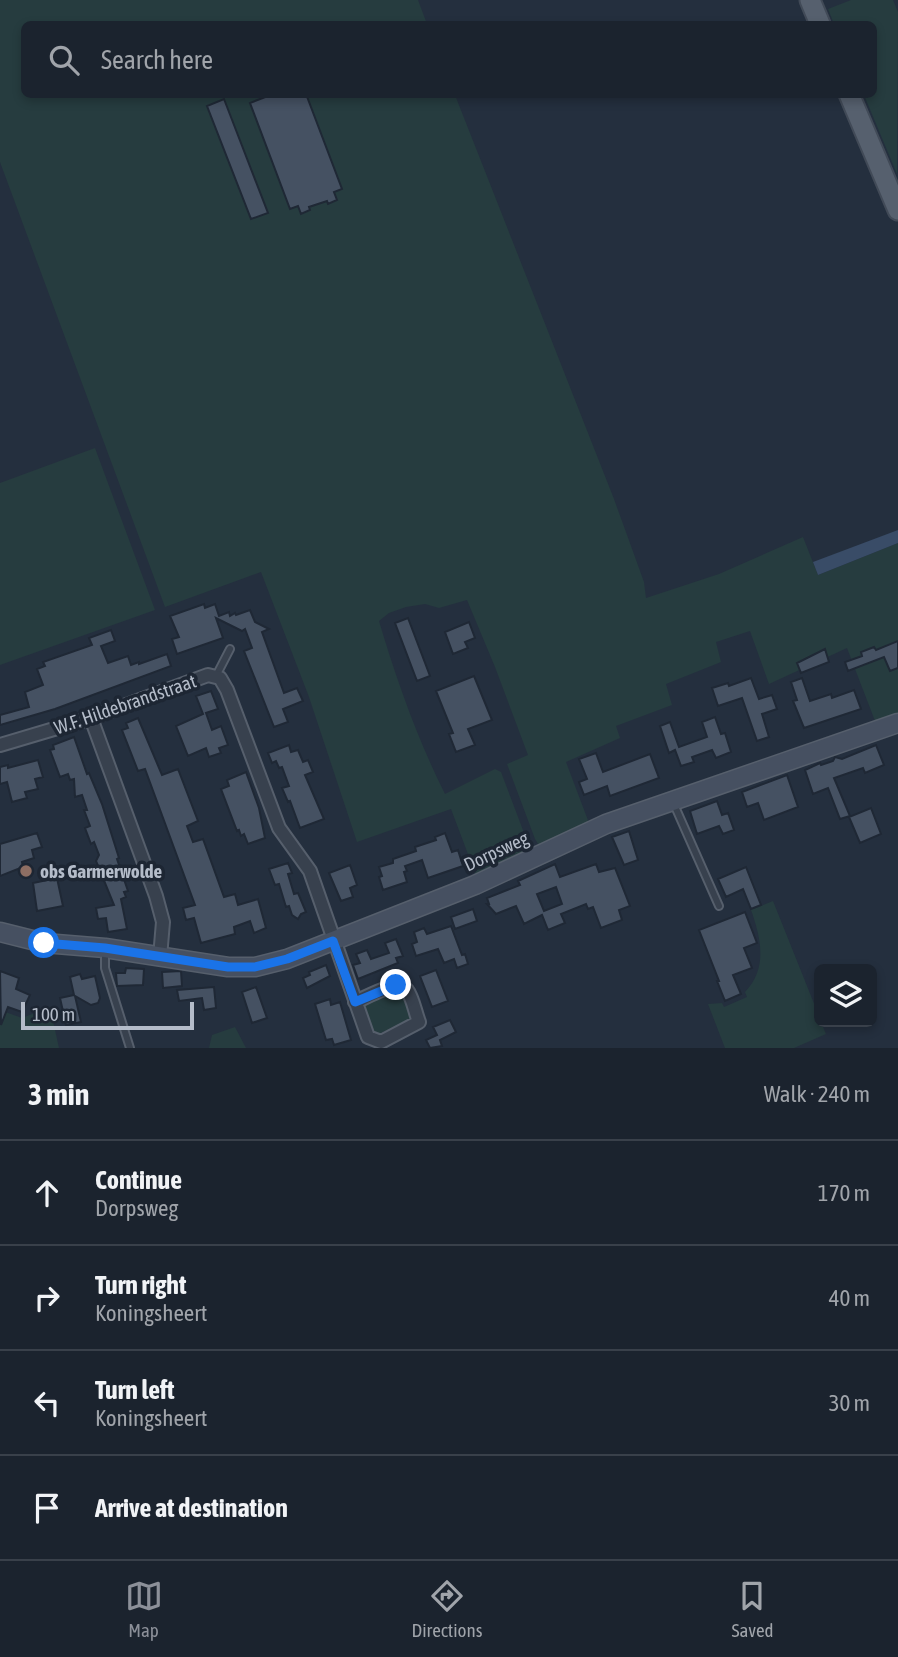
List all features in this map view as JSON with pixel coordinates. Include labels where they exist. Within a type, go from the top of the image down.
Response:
[{"type":"main road","points":[[810,0],[819,21]]},
{"type":"main road","points":[[851,98],[898,210]]},
{"type":"street","name":"W.F. Hildebrandstraat","points":[[0,745],[91,718],[204,677],[216,676],[224,682],[279,828],[310,871],[333,941],[355,1002],[368,1037],[381,1042],[419,1022],[404,986],[396,985],[355,1002]]},
{"type":"street","points":[[91,718],[156,896],[163,922],[160,957]]},
{"type":"street","name":"Dorpsweg","points":[[0,932],[44,943],[105,948],[228,967],[255,967],[287,959],[475,885],[606,824],[898,723]]},
{"type":"lane","points":[[216,676],[230,649]]},
{"type":"lane","points":[[672,800],[719,906]]},
{"type":"lane","points":[[105,948],[105,968],[130,1048]]},
{"type":"green space","points":[[0,0],[418,0],[426,21],[21,21],[21,98],[456,98],[614,499],[644,582],[646,598],[719,574],[803,537],[818,575],[898,543],[898,714],[875,721],[847,648],[769,684],[750,631],[716,642],[721,662],[666,684],[672,705],[616,726],[620,738],[566,762],[589,823],[540,847],[507,764],[528,755],[467,600],[439,608],[425,604],[406,607],[389,613],[379,621],[408,709],[445,794],[495,769],[501,772],[529,852],[477,878],[451,809],[357,842],[309,697],[261,572],[165,607],[0,162]]},
{"type":"green space","points":[[851,0],[893,0],[898,12],[897,174],[865,98],[877,98],[877,21],[833,21],[828,9]]},
{"type":"green space","points":[[95,448],[155,610],[0,665],[0,483]]},
{"type":"green space","points":[[773,901],[814,1004],[814,1027],[823,1027],[826,1034],[794,1048],[725,1048],[708,1004],[722,1003],[724,1007],[747,997],[745,992],[760,963],[760,942],[751,910]]},
{"type":"green space","points":[[400,988],[414,1018],[374,1036],[362,1004]]},
{"type":"green space","points":[[50,1007],[59,1048],[0,1048],[0,1010],[22,1018]]},
{"type":"green space","points":[[235,1027],[246,1048],[209,1048],[212,1035]]},
{"type":"water","points":[[898,530],[898,543],[818,575],[813,562]]},
{"type":"building","points":[[263,98],[308,98],[342,189],[334,192],[337,200],[309,207],[310,210],[301,214],[298,206],[290,209],[250,103]]},
{"type":"building","points":[[224,99],[268,213],[251,219],[207,106]]},
{"type":"building","points":[[204,604],[205,608],[215,604],[219,616],[229,612],[230,616],[235,613],[236,615],[250,610],[255,622],[269,629],[262,632],[284,693],[297,688],[303,701],[283,709],[288,722],[274,727],[244,651],[252,648],[245,629],[242,631],[216,618],[223,638],[177,654],[172,639],[179,637],[170,616]]},
{"type":"building","points":[[408,618],[430,676],[417,681],[395,623]]},
{"type":"building","points":[[469,622],[475,638],[465,642],[468,648],[453,654],[445,632]]},
{"type":"building","points":[[111,630],[115,641],[101,646],[108,663],[128,656],[131,665],[139,664],[167,654],[171,666],[55,709],[0,725],[0,715],[29,707],[25,692],[43,685],[37,669],[45,666],[43,662],[92,645],[89,638]]},
{"type":"building","points":[[898,641],[898,668],[890,671],[884,657],[848,671],[845,662],[862,656],[861,652],[874,647],[876,650]]},
{"type":"building","points":[[825,649],[829,662],[801,673],[797,663]]},
{"type":"building","points":[[474,676],[492,720],[468,729],[475,745],[456,752],[449,734],[453,733],[436,691]]},
{"type":"building","points":[[751,678],[759,699],[772,695],[777,709],[762,714],[769,737],[757,741],[742,698],[718,706],[712,688],[728,683],[729,686]]},
{"type":"building","points":[[802,678],[810,701],[831,694],[832,698],[854,690],[861,709],[804,728],[793,701],[797,700],[791,682]]},
{"type":"building","points":[[211,691],[218,709],[206,713],[212,730],[221,726],[228,745],[219,748],[221,753],[209,757],[206,748],[188,756],[176,726],[203,714],[196,696]]},
{"type":"building","points":[[715,717],[721,734],[725,733],[731,752],[716,758],[712,750],[692,757],[694,762],[681,766],[675,750],[669,753],[660,726],[670,722],[679,747],[707,737],[702,722]]},
{"type":"building","points":[[138,718],[162,775],[178,769],[198,821],[187,826],[193,842],[203,839],[224,897],[235,894],[238,905],[258,899],[266,928],[254,933],[250,921],[234,927],[235,934],[201,943],[194,918],[186,920],[183,908],[195,905],[145,769],[138,771],[122,730],[128,728],[126,723]]},
{"type":"building","points":[[74,737],[87,774],[89,773],[102,804],[119,858],[117,859],[128,891],[124,892],[126,897],[121,899],[127,929],[108,932],[106,918],[98,919],[96,908],[114,905],[96,861],[99,855],[85,828],[90,826],[82,795],[75,797],[74,779],[70,780],[68,774],[60,777],[50,750],[54,749],[53,745]]},
{"type":"building","points":[[289,745],[291,752],[298,750],[303,762],[308,760],[313,772],[305,775],[324,819],[300,828],[282,788],[289,786],[282,767],[279,768],[276,761],[272,763],[268,753]]},
{"type":"building","points":[[876,745],[884,765],[865,773],[863,768],[834,778],[850,816],[840,819],[828,788],[813,794],[805,770],[833,761],[835,757],[842,759]]},
{"type":"building","points":[[596,753],[603,772],[650,754],[659,778],[610,796],[607,786],[584,795],[579,782],[587,779],[579,759]]},
{"type":"building","points":[[38,760],[43,777],[35,779],[38,789],[25,792],[27,798],[12,802],[7,782],[0,784],[0,767],[8,765],[8,768]]},
{"type":"building","points":[[246,772],[259,808],[265,838],[248,844],[244,834],[241,836],[239,830],[237,831],[221,789],[229,786],[227,780]]},
{"type":"building","points":[[787,775],[798,807],[764,820],[758,803],[747,807],[742,792]]},
{"type":"building","points":[[717,801],[722,815],[728,813],[734,830],[723,834],[719,826],[697,834],[690,811]]},
{"type":"building","points":[[871,808],[881,834],[860,843],[849,817]]},
{"type":"building","points":[[629,831],[638,860],[624,865],[612,837]]},
{"type":"building","points":[[37,833],[42,847],[32,850],[34,858],[22,862],[23,867],[0,876],[0,844]]},
{"type":"building","points":[[445,833],[452,852],[458,850],[463,866],[428,878],[422,860],[405,866],[407,882],[383,890],[379,867],[393,863],[393,859],[416,851],[415,847],[436,840],[435,837]]},
{"type":"building","points":[[288,863],[294,894],[298,893],[306,912],[298,919],[292,915],[289,906],[286,907],[279,884],[275,885],[269,869]]},
{"type":"building","points":[[555,864],[560,877],[596,864],[599,872],[615,868],[630,906],[619,910],[622,920],[601,928],[593,907],[588,909],[586,904],[561,914],[565,923],[548,930],[542,915],[524,924],[516,906],[496,914],[487,904],[487,898],[520,885],[518,881]],"holes":[[[556,887],[562,904],[544,911],[537,894]]]},
{"type":"building","points":[[350,865],[357,885],[350,888],[353,897],[341,901],[329,873]]},
{"type":"building","points":[[746,867],[761,905],[751,909],[743,889],[726,897],[718,879]]},
{"type":"building","points":[[57,878],[63,906],[37,911],[33,883]]},
{"type":"building","points":[[473,909],[477,921],[455,929],[451,917]]},
{"type":"building","points":[[745,912],[757,943],[744,948],[752,968],[733,975],[741,994],[725,1001],[699,930]]},
{"type":"building","points":[[451,926],[468,964],[457,968],[454,959],[444,963],[438,949],[416,956],[412,944],[417,942],[414,932],[424,928],[427,934]]},
{"type":"building","points":[[396,939],[403,956],[396,958],[398,963],[358,979],[353,965],[360,963],[356,954],[367,950],[371,959],[389,953],[385,943]]},
{"type":"building","points":[[326,965],[330,976],[307,988],[303,978],[310,975],[309,972]]},
{"type":"building","points":[[126,968],[144,969],[143,985],[117,986],[116,973],[125,973]]},
{"type":"building","points":[[436,970],[448,1001],[432,1007],[420,976]]},
{"type":"building","points":[[0,971],[19,978],[16,989],[30,995],[22,1012],[8,1007],[1,1025]]},
{"type":"building","points":[[181,971],[182,986],[163,988],[162,972]]},
{"type":"building","points":[[80,974],[82,979],[95,976],[100,998],[98,1003],[91,1005],[75,996],[81,1022],[66,1025],[60,998],[74,995],[70,977]]},
{"type":"building","points":[[214,987],[216,1008],[204,1010],[202,998],[179,1001],[177,990]]},
{"type":"building","points":[[256,987],[267,1018],[252,1023],[242,992]]},
{"type":"building","points":[[330,999],[331,1005],[340,1002],[351,1040],[334,1045],[332,1039],[326,1040],[315,1004]]},
{"type":"building","points":[[450,1020],[456,1032],[440,1040],[442,1046],[430,1048],[426,1040],[437,1035],[433,1027]]},
{"type":"place","name":"obs Garmerwolde","points":[[26,871]]},
{"type":"route","points":[[44,943],[105,948],[228,967],[255,967],[287,959],[333,941],[355,1002],[396,985]]}]
